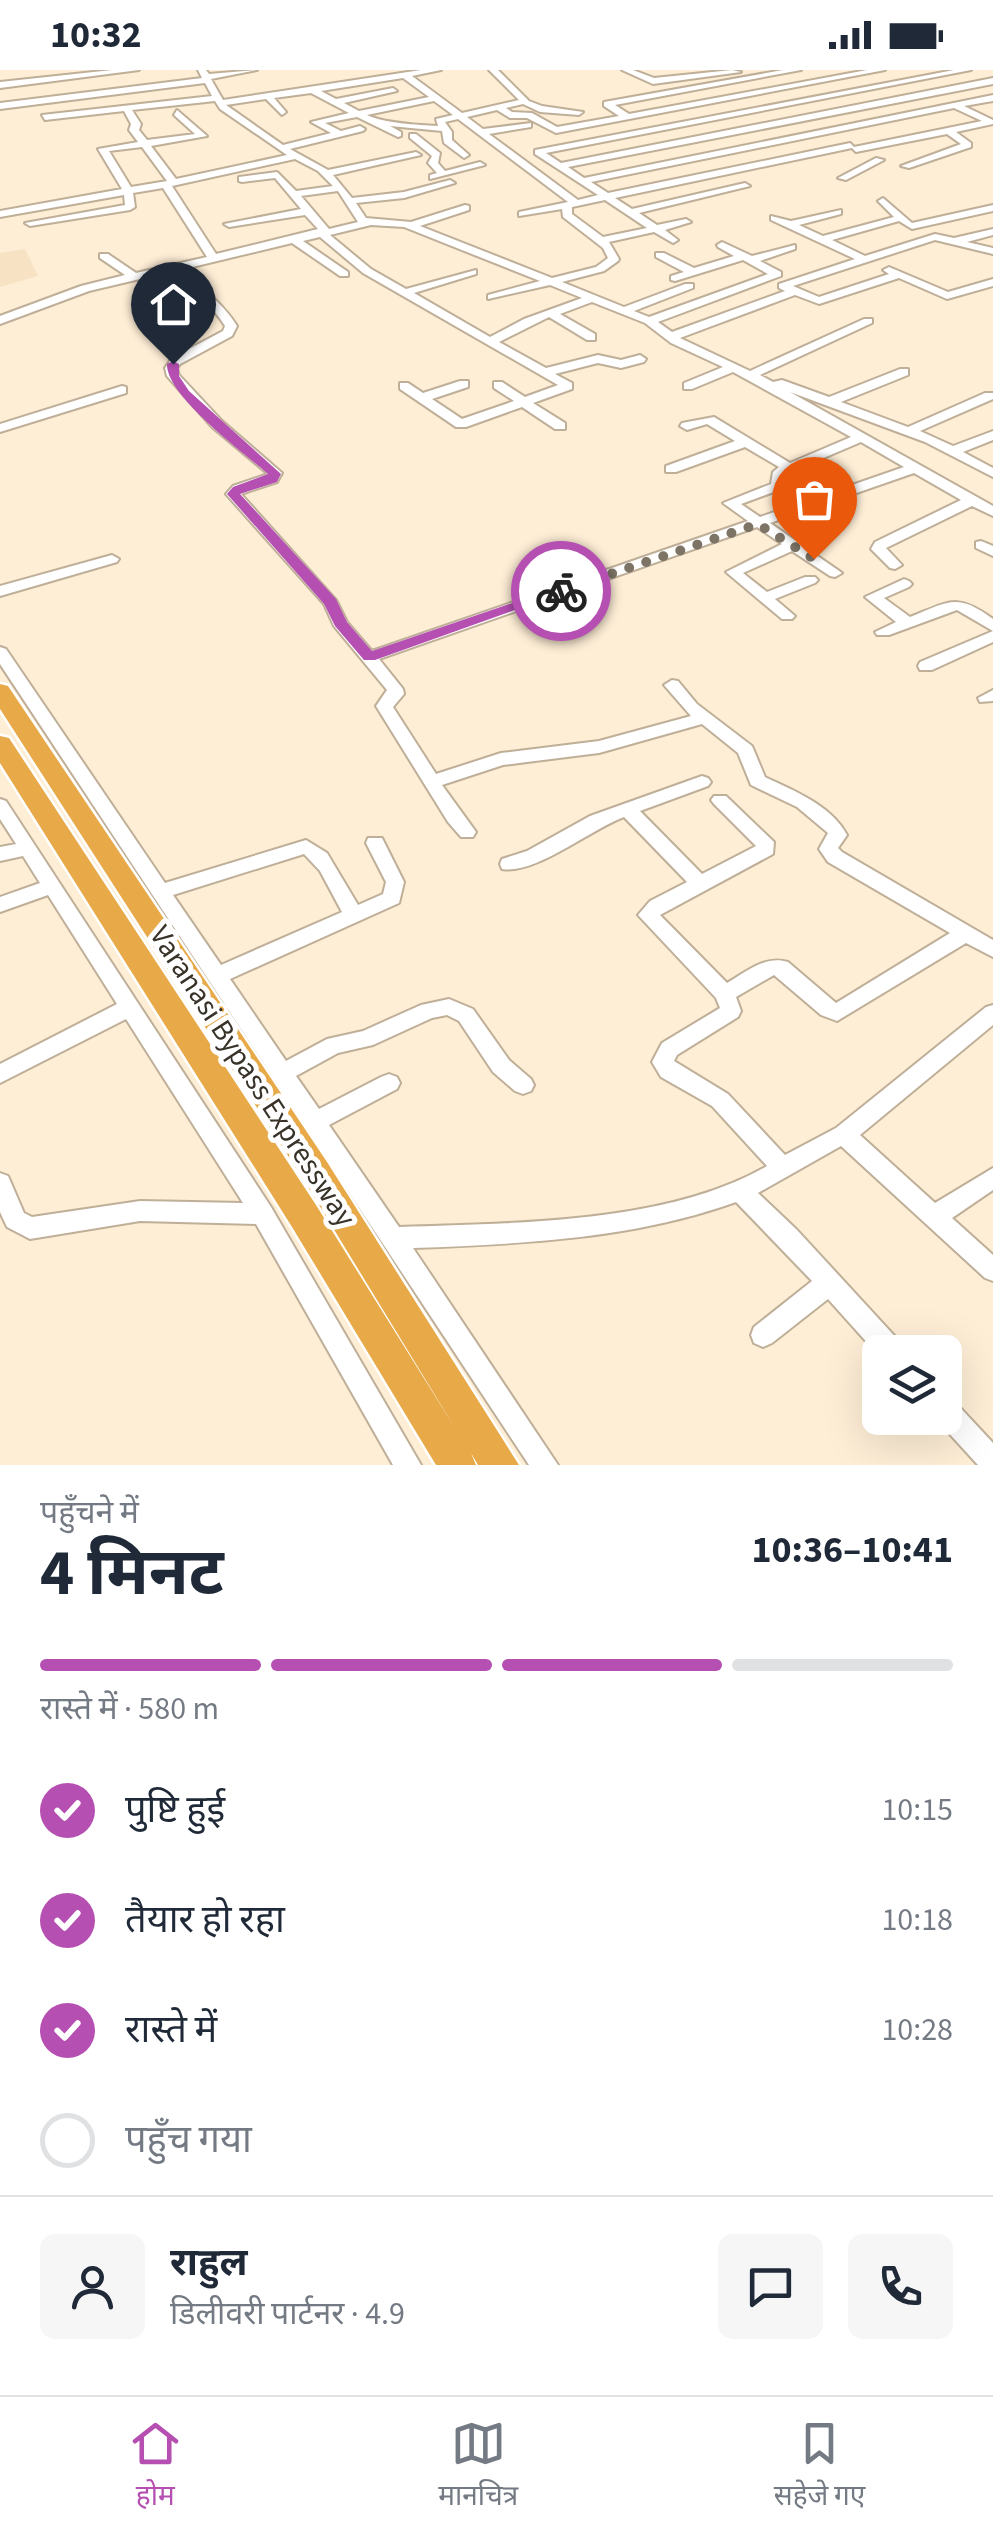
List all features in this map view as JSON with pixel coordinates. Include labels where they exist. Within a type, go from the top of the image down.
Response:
[{"type":"highway","name":"Varanasi Bypass Expressway","points":[[0,691],[316,1172],[500,1465]]},
{"type":"highway","name":"Varanasi Bypass Expressway","points":[[0,744],[304,1216],[457,1465]]},
{"type":"street","points":[[26,74],[135,70]]},
{"type":"street","points":[[160,70],[183,101]]},
{"type":"street","points":[[0,106],[171,85],[204,74],[253,70]]},
{"type":"street","points":[[45,117],[268,96],[436,70]]},
{"type":"street","points":[[494,70],[524,102],[540,109],[579,112]]},
{"type":"street","points":[[626,70],[652,82],[713,72],[763,76],[797,70]]},
{"type":"street","points":[[810,70],[880,103]]},
{"type":"street","points":[[498,107],[510,115],[529,115],[554,130],[878,70],[991,122],[608,196],[513,206],[542,228]]},
{"type":"street","points":[[673,240],[539,151],[968,70]]},
{"type":"street","points":[[0,85],[66,72]]},
{"type":"street","points":[[204,74],[217,100],[281,148],[326,174],[367,222]]},
{"type":"street","points":[[628,117],[606,104],[726,84],[752,74]]},
{"type":"street","points":[[406,75],[569,201]]},
{"type":"street","points":[[524,167],[558,165],[657,147],[993,81]]},
{"type":"street","points":[[726,84],[880,162],[843,178]]},
{"type":"street","points":[[312,90],[398,134]]},
{"type":"street","points":[[335,102],[393,91]]},
{"type":"street","points":[[104,94],[120,108],[212,256]]},
{"type":"street","points":[[268,96],[282,112]]},
{"type":"street","points":[[65,98],[73,114]]},
{"type":"street","points":[[340,134],[316,122],[436,98]]},
{"type":"street","points":[[583,180],[993,98]]},
{"type":"street","points":[[410,102],[444,124],[449,144],[464,154]]},
{"type":"street","points":[[379,125],[402,121],[423,130],[461,116],[524,102]]},
{"type":"street","points":[[566,114],[610,106]]},
{"type":"street","points":[[30,223],[127,208],[132,203],[128,190],[103,148],[202,136],[177,113]]},
{"type":"street","points":[[609,120],[657,147]]},
{"type":"street","points":[[481,132],[528,125]]},
{"type":"street","points":[[966,128],[993,134]]},
{"type":"street","points":[[281,148],[360,130]]},
{"type":"street","points":[[906,166],[968,145],[949,132]]},
{"type":"street","points":[[413,136],[437,155],[433,162],[447,178]]},
{"type":"street","points":[[734,150],[760,164]]},
{"type":"street","points":[[232,170],[225,160],[247,155]]},
{"type":"street","points":[[326,174],[416,155]]},
{"type":"street","points":[[0,214],[295,156]]},
{"type":"street","points":[[350,201],[426,190],[480,165]]},
{"type":"street","points":[[240,180],[274,175],[296,194],[323,232],[367,271],[568,386],[461,424],[404,386]]},
{"type":"street","points":[[632,212],[745,186]]},
{"type":"street","points":[[296,194],[341,188]]},
{"type":"street","points":[[492,298],[610,264],[614,255],[567,215],[569,201]]},
{"type":"street","points":[[883,201],[912,226],[993,254]]},
{"type":"street","points":[[410,226],[465,208]]},
{"type":"street","points":[[912,226],[993,208]]},
{"type":"street","points":[[229,224],[308,211]]},
{"type":"street","points":[[789,225],[837,212]]},
{"type":"street","points":[[774,218],[947,296],[993,282]]},
{"type":"street","points":[[821,240],[900,218]]},
{"type":"street","points":[[0,320],[70,292],[212,256],[367,222],[410,226],[648,322],[986,506]]},
{"type":"street","points":[[601,241],[686,222]]},
{"type":"street","points":[[952,242],[993,232]]},
{"type":"street","points":[[898,274],[819,301],[792,292],[784,285],[935,237]]},
{"type":"street","points":[[291,238],[344,274]]},
{"type":"street","points":[[648,322],[777,274],[722,245]]},
{"type":"street","points":[[676,278],[792,247]]},
{"type":"street","points":[[971,263],[993,254]]},
{"type":"street","points":[[660,255],[693,272]]},
{"type":"street","points":[[104,256],[133,276]]},
{"type":"street","points":[[180,264],[194,288],[220,308],[231,326],[228,333],[176,361],[171,368],[173,376],[216,424],[274,474],[272,479],[233,494],[331,602],[340,623],[396,692],[384,706],[467,832]]},
{"type":"street","points":[[404,293],[472,272]]},
{"type":"street","points":[[622,311],[688,286]]},
{"type":"street","points":[[671,337],[792,292]]},
{"type":"street","points":[[490,341],[528,321],[590,299]]},
{"type":"street","points":[[552,314],[590,337]]},
{"type":"street","points":[[756,378],[868,321]]},
{"type":"street","points":[[547,372],[601,359],[621,364],[640,360]]},
{"type":"street","points":[[688,386],[734,367]]},
{"type":"street","points":[[832,401],[904,372]]},
{"type":"street","points":[[756,378],[788,385],[908,431],[993,473]]},
{"type":"street","points":[[422,398],[464,384]]},
{"type":"street","points":[[498,384],[560,426]]},
{"type":"street","points":[[0,428],[122,390]]},
{"type":"street","points":[[908,431],[989,396]]},
{"type":"street","points":[[687,426],[707,419],[788,468]]},
{"type":"street","points":[[953,451],[993,435]]},
{"type":"street","points":[[835,573],[730,503],[776,486],[778,474],[788,468],[860,438]]},
{"type":"street","points":[[671,469],[746,442]]},
{"type":"street","points":[[369,657],[914,468]]},
{"type":"street","points":[[895,565],[878,549],[880,545],[986,506]]},
{"type":"street","points":[[787,616],[734,571],[792,545]]},
{"type":"street","points":[[0,591],[112,559]]},
{"type":"street","points":[[764,598],[810,580]]},
{"type":"street","points":[[904,584],[873,598],[908,623]]},
{"type":"street","points":[[883,632],[960,605],[992,626],[926,666]]},
{"type":"street","points":[[0,652],[545,1465]]},
{"type":"street","points":[[672,685],[705,718],[746,750],[757,782],[802,803],[836,829],[838,836],[828,849],[834,857],[884,882],[963,935],[993,950]]},
{"type":"street","points":[[431,782],[500,760],[610,745],[705,718]]},
{"type":"street","points":[[509,864],[540,853],[590,822],[702,782]]},
{"type":"street","points":[[720,800],[766,848],[648,915],[731,1003],[726,1018],[669,1049],[662,1062],[669,1071],[720,1100],[784,1169]]},
{"type":"street","points":[[628,810],[701,884]]},
{"type":"street","points":[[2,813],[263,1214],[408,1465]]},
{"type":"street","points":[[217,976],[392,898],[396,890],[375,843]]},
{"type":"street","points":[[160,892],[306,846],[318,852],[353,915]]},
{"type":"street","points":[[0,854],[28,848]]},
{"type":"street","points":[[0,905],[52,886]]},
{"type":"street","points":[[725,994],[771,966],[781,966],[828,1010],[838,1013],[963,935]]},
{"type":"street","points":[[282,1073],[334,1045],[375,1036],[428,1012],[449,1007],[466,1016],[501,1066],[523,1086]]},
{"type":"street","points":[[0,1074],[130,1008]]},
{"type":"street","points":[[392,1238],[497,1234],[634,1217],[740,1191],[844,1136],[993,1013]]},
{"type":"street","points":[[314,1122],[389,1083]]},
{"type":"street","points":[[844,1136],[993,1270]]},
{"type":"street","points":[[935,1216],[993,1178]]},
{"type":"street","points":[[0,1183],[7,1225],[30,1228],[152,1211],[263,1214]]},
{"type":"street","points":[[740,1191],[877,1335]]},
{"type":"street","points":[[763,1335],[830,1283]]},
{"type":"street","points":[[962,1428],[993,1462]]},
{"type":"shaded area","points":[[25,249],[38,276],[0,287],[0,253]]},
{"type":"way so far","points":[[561,591],[758,524],[814,559]]},
{"type":"route","points":[[173,364],[173,376],[185,393],[276,476],[233,494],[331,602],[340,623],[369,657],[561,591]]}]
